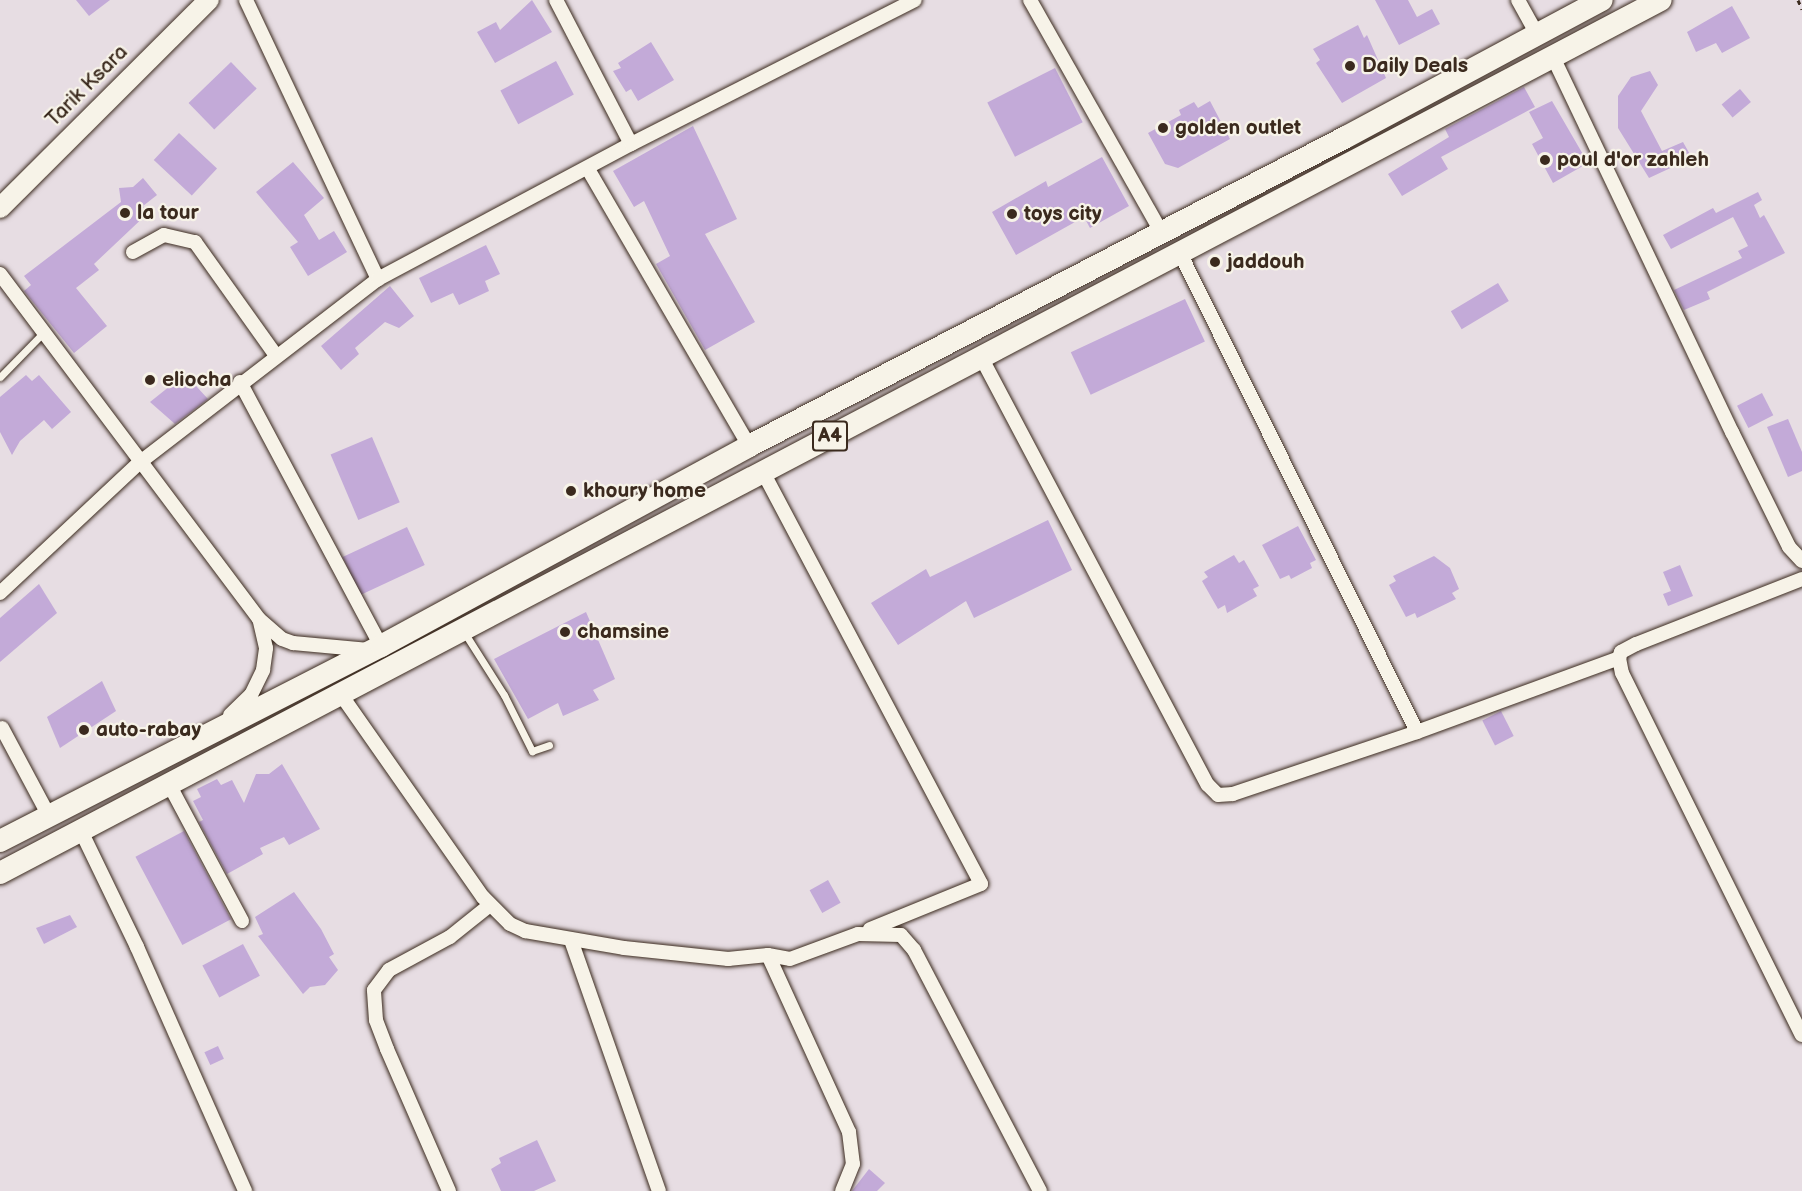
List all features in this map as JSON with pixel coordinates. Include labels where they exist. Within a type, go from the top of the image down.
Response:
[{"type":"highway","name":"A4","points":[[0,841],[50,818],[377,648],[749,446],[1162,233],[1602,0]]},
{"type":"highway","name":"A4","points":[[0,873],[464,632],[1660,0]]},
{"type":"main road","name":"Tarik Ksara","points":[[0,208],[209,0]]},
{"type":"street","points":[[246,0],[378,279]]},
{"type":"street","points":[[556,0],[631,144]]},
{"type":"street","points":[[0,593],[139,463],[275,354],[378,279],[588,169],[631,144],[915,0]]},
{"type":"street","points":[[1030,0],[1162,233]]},
{"type":"street","points":[[1518,0],[1537,34]]},
{"type":"street","points":[[1553,57],[1737,442],[1790,548],[1802,561]]},
{"type":"street","points":[[588,169],[749,446]]},
{"type":"street","points":[[133,252],[164,235],[195,242],[275,354]]},
{"type":"street","points":[[1180,253],[1417,732]]},
{"type":"street","points":[[0,274],[139,463],[259,620],[282,639],[293,643],[377,648]]},
{"type":"street","points":[[981,357],[1212,791],[1233,794],[1417,732],[1619,658],[1626,648],[1802,579]]},
{"type":"street","points":[[240,382],[377,648]]},
{"type":"street","points":[[342,696],[490,905],[510,924],[525,931],[571,940],[728,959],[768,956],[790,959],[806,956],[981,884],[763,472]]},
{"type":"street","points":[[192,745],[238,709],[256,686],[266,656],[259,620]]},
{"type":"street","points":[[1619,658],[1628,684],[1802,1035]]},
{"type":"street","points":[[2,728],[50,818]]},
{"type":"street","points":[[170,786],[242,921]]},
{"type":"street","points":[[82,832],[137,947],[245,1191]]},
{"type":"street","points":[[449,1191],[376,1020],[374,990],[389,970],[450,937],[490,905]]},
{"type":"street","points":[[858,934],[893,932],[915,950],[1040,1191]]},
{"type":"street","points":[[571,940],[658,1191]]},
{"type":"street","points":[[768,956],[849,1132],[853,1164],[842,1191]]},
{"type":"lane","points":[[0,377],[43,333]]},
{"type":"lane","points":[[464,632],[504,695],[532,751],[549,745]]},
{"type":"path","points":[[1798,0],[1802,9]]},
{"type":"building","points":[[76,0],[110,0],[89,16]]},
{"type":"building","points":[[532,0],[552,32],[495,63],[477,32],[496,22],[500,30]]},
{"type":"building","points":[[1375,0],[1408,0],[1417,17],[1432,9],[1440,24],[1399,45]]},
{"type":"building","points":[[1732,6],[1750,38],[1722,53],[1716,43],[1696,52],[1687,32]]},
{"type":"building","name":"Daily Deals","points":[[1358,25],[1364,38],[1367,35],[1386,78],[1342,103],[1316,63],[1320,60],[1313,49]]},
{"type":"building","points":[[651,42],[674,80],[638,101],[631,89],[626,92],[613,71],[621,68],[618,63]]},
{"type":"building","points":[[556,61],[574,95],[518,124],[500,91]]},
{"type":"building","points":[[231,62],[257,89],[214,130],[189,103]]},
{"type":"building","points":[[1055,68],[1083,122],[1015,157],[987,103]]},
{"type":"building","points":[[1650,71],[1658,85],[1641,111],[1662,151],[1683,142],[1692,158],[1649,178],[1618,128],[1618,96],[1631,77]]},
{"type":"building","points":[[1524,87],[1535,107],[1441,157],[1448,169],[1402,196],[1388,174],[1449,137],[1445,129]]},
{"type":"building","points":[[1740,89],[1751,102],[1733,117],[1722,104]]},
{"type":"building","points":[[1210,101],[1230,139],[1178,168],[1165,164],[1148,133],[1181,115],[1179,110],[1194,102],[1198,108]]},
{"type":"building","points":[[1552,101],[1588,163],[1553,183],[1532,144],[1543,138],[1529,112]]},
{"type":"building","points":[[693,126],[737,219],[705,234],[755,322],[705,350],[656,264],[670,256],[644,201],[634,207],[613,171]]},
{"type":"building","points":[[179,133],[217,168],[192,196],[154,160]]},
{"type":"building","points":[[1102,157],[1129,206],[1090,228],[1084,217],[1016,255],[992,212],[1046,181],[1048,187]]},
{"type":"building","points":[[293,162],[324,198],[304,215],[319,240],[334,231],[347,252],[308,276],[290,247],[298,242],[256,192]]},
{"type":"building","points":[[143,178],[157,195],[143,206],[149,212],[94,264],[99,270],[76,288],[107,326],[74,353],[24,291],[31,285],[24,276],[121,202],[119,188],[133,187]]},
{"type":"building","points":[[1758,192],[1762,200],[1754,205],[1760,218],[1764,215],[1785,253],[1707,292],[1710,299],[1684,310],[1674,290],[1742,258],[1738,251],[1748,246],[1733,217],[1671,249],[1663,235],[1713,208],[1716,213]]},
{"type":"building","points":[[486,245],[500,274],[485,281],[489,291],[459,305],[453,293],[431,303],[419,278]]},
{"type":"building","points":[[1498,283],[1509,301],[1462,329],[1451,311]]},
{"type":"building","points":[[390,286],[414,316],[399,328],[385,322],[355,348],[359,354],[341,370],[321,346]]},
{"type":"building","points":[[1185,299],[1205,342],[1091,395],[1071,352]]},
{"type":"building","points":[[185,374],[208,399],[175,424],[150,402]]},
{"type":"building","points":[[26,375],[32,381],[39,375],[71,412],[52,429],[44,420],[20,441],[12,455],[0,432],[0,397]]},
{"type":"building","points":[[1762,393],[1773,415],[1748,428],[1737,406]]},
{"type":"building","points":[[1788,419],[1802,452],[1802,471],[1788,477],[1767,427]]},
{"type":"building","points":[[372,437],[400,502],[358,520],[331,455]]},
{"type":"building","points":[[1048,520],[1072,570],[974,618],[966,601],[898,645],[871,603],[926,569],[930,577]]},
{"type":"building","points":[[1298,526],[1316,560],[1310,563],[1312,568],[1291,579],[1289,575],[1280,579],[1262,545]]},
{"type":"building","points":[[407,527],[425,565],[360,595],[343,557]]},
{"type":"building","points":[[1234,555],[1239,563],[1244,560],[1259,586],[1253,589],[1257,596],[1227,613],[1225,605],[1218,609],[1202,581],[1208,577],[1204,572]]},
{"type":"building","points":[[1434,556],[1450,568],[1459,589],[1452,593],[1456,599],[1417,618],[1415,613],[1406,617],[1389,585],[1396,581],[1393,576]]},
{"type":"building","points":[[1680,565],[1693,596],[1668,606],[1663,594],[1671,591],[1663,572]]},
{"type":"building","points":[[39,584],[57,613],[0,662],[0,618]]},
{"type":"building","points":[[586,612],[615,679],[593,690],[599,700],[563,716],[558,703],[528,719],[494,659]]},
{"type":"building","points":[[102,681],[116,711],[60,748],[47,717]]},
{"type":"building","points":[[1501,711],[1514,736],[1495,745],[1482,721]]},
{"type":"building","points":[[282,764],[320,829],[289,845],[284,837],[260,848],[263,854],[227,874],[199,822],[203,820],[193,801],[201,797],[197,789],[217,779],[221,785],[232,780],[244,803],[256,774],[269,774]]},
{"type":"building","points":[[184,831],[231,919],[182,945],[135,857]]},
{"type":"building","points":[[828,880],[841,903],[822,913],[810,890]]},
{"type":"building","points":[[294,892],[321,929],[334,954],[329,957],[338,970],[325,985],[310,987],[303,994],[258,936],[263,934],[255,917]]},
{"type":"building","points":[[70,915],[77,927],[44,944],[36,928]]},
{"type":"building","points":[[243,944],[260,976],[219,997],[202,966]]},
{"type":"building","points":[[218,1046],[224,1059],[210,1065],[204,1052]]},
{"type":"building","points":[[537,1140],[556,1181],[534,1191],[501,1191],[491,1169],[501,1163],[499,1158]]},
{"type":"building","points":[[869,1169],[885,1183],[877,1191],[852,1191]]},
{"type":"place","name":"Daily Deals","points":[[1350,66]]},
{"type":"place","name":"golden outlet","points":[[1163,128]]},
{"type":"place","name":"poul d'or zahleh","points":[[1545,160]]},
{"type":"place","name":"la tour","points":[[125,213]]},
{"type":"place","name":"toys city","points":[[1012,214]]},
{"type":"place","name":"jaddouh","points":[[1215,262]]},
{"type":"place","name":"eliocha","points":[[150,380]]},
{"type":"place","name":"khoury home","points":[[571,491]]},
{"type":"place","name":"chamsine","points":[[565,632]]},
{"type":"place","name":"auto-rabay","points":[[84,730]]}]
